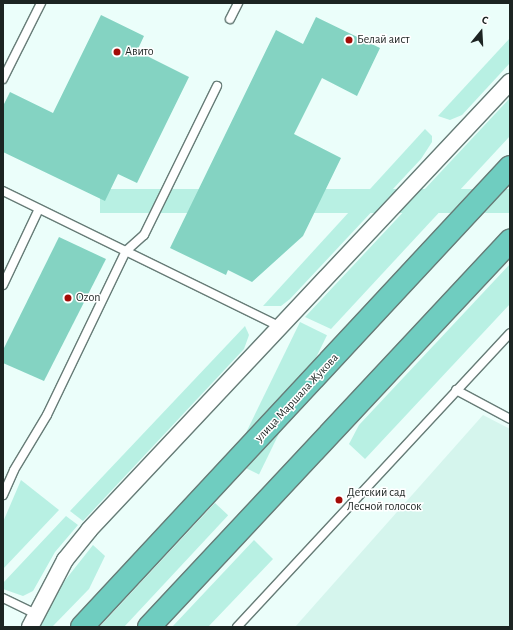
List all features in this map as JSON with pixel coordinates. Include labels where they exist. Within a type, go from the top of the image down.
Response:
[{"type":"main road","name":"улица Маршала Жукова","points":[[82,627],[510,167]]},
{"type":"main road","points":[[149,627],[510,241]]},
{"type":"street","points":[[33,621],[64,560],[89,530],[510,82]]},
{"type":"lane","points":[[3,79],[41,3]]},
{"type":"lane","points":[[230,19],[238,3]]},
{"type":"lane","points":[[3,495],[14,470],[47,414],[126,251],[144,235],[217,86]]},
{"type":"lane","points":[[3,190],[280,327]]},
{"type":"lane","points":[[3,285],[39,209]]},
{"type":"lane","points":[[237,627],[510,333]]},
{"type":"lane","points":[[456,390],[510,418]]},
{"type":"lane","points":[[3,598],[33,621]]},
{"type":"shaded area","points":[[483,415],[510,429],[510,627],[295,627]]},
{"type":"green space","points":[[510,38],[510,63],[462,115],[450,120],[438,116]]},
{"type":"green space","points":[[510,98],[510,136],[331,329],[305,317]]},
{"type":"green space","points":[[425,129],[432,136],[432,142],[421,159],[290,299],[281,306],[263,306]]},
{"type":"green space","points":[[100,189],[510,189],[510,213],[100,213]]},
{"type":"green space","points":[[510,264],[510,304],[365,459],[349,444],[359,425]]},
{"type":"green space","points":[[300,322],[327,335],[259,474],[232,461]]},
{"type":"green space","points":[[245,326],[249,335],[244,349],[83,521],[70,511]]},
{"type":"green space","points":[[21,480],[59,510],[3,569],[3,522]]},
{"type":"green space","points":[[215,503],[228,515],[124,627],[99,627]]},
{"type":"green space","points":[[66,516],[78,525],[55,552],[33,591],[23,596],[3,589],[3,583]]},
{"type":"green space","points":[[254,540],[273,559],[208,627],[172,627]]},
{"type":"green space","points":[[93,545],[105,556],[89,589],[52,627],[40,627],[55,593]]},
{"type":"building","points":[[101,15],[144,36],[137,51],[189,77],[137,183],[118,174],[105,201],[3,152],[3,106],[10,92],[53,113]]},
{"type":"building","points":[[316,17],[380,48],[357,96],[322,78],[294,134],[341,158],[303,236],[252,282],[228,270],[226,275],[170,248],[276,30],[303,44]]},
{"type":"building","points":[[59,237],[106,259],[44,381],[3,363],[3,350]]},
{"type":"place","name":"Белай аист","points":[[349,40]]},
{"type":"place","name":"Авито","points":[[117,52]]},
{"type":"place","name":"Ozon","points":[[68,298]]},
{"type":"place","name":"Детский сад Лесной голосок","points":[[339,500]]}]
